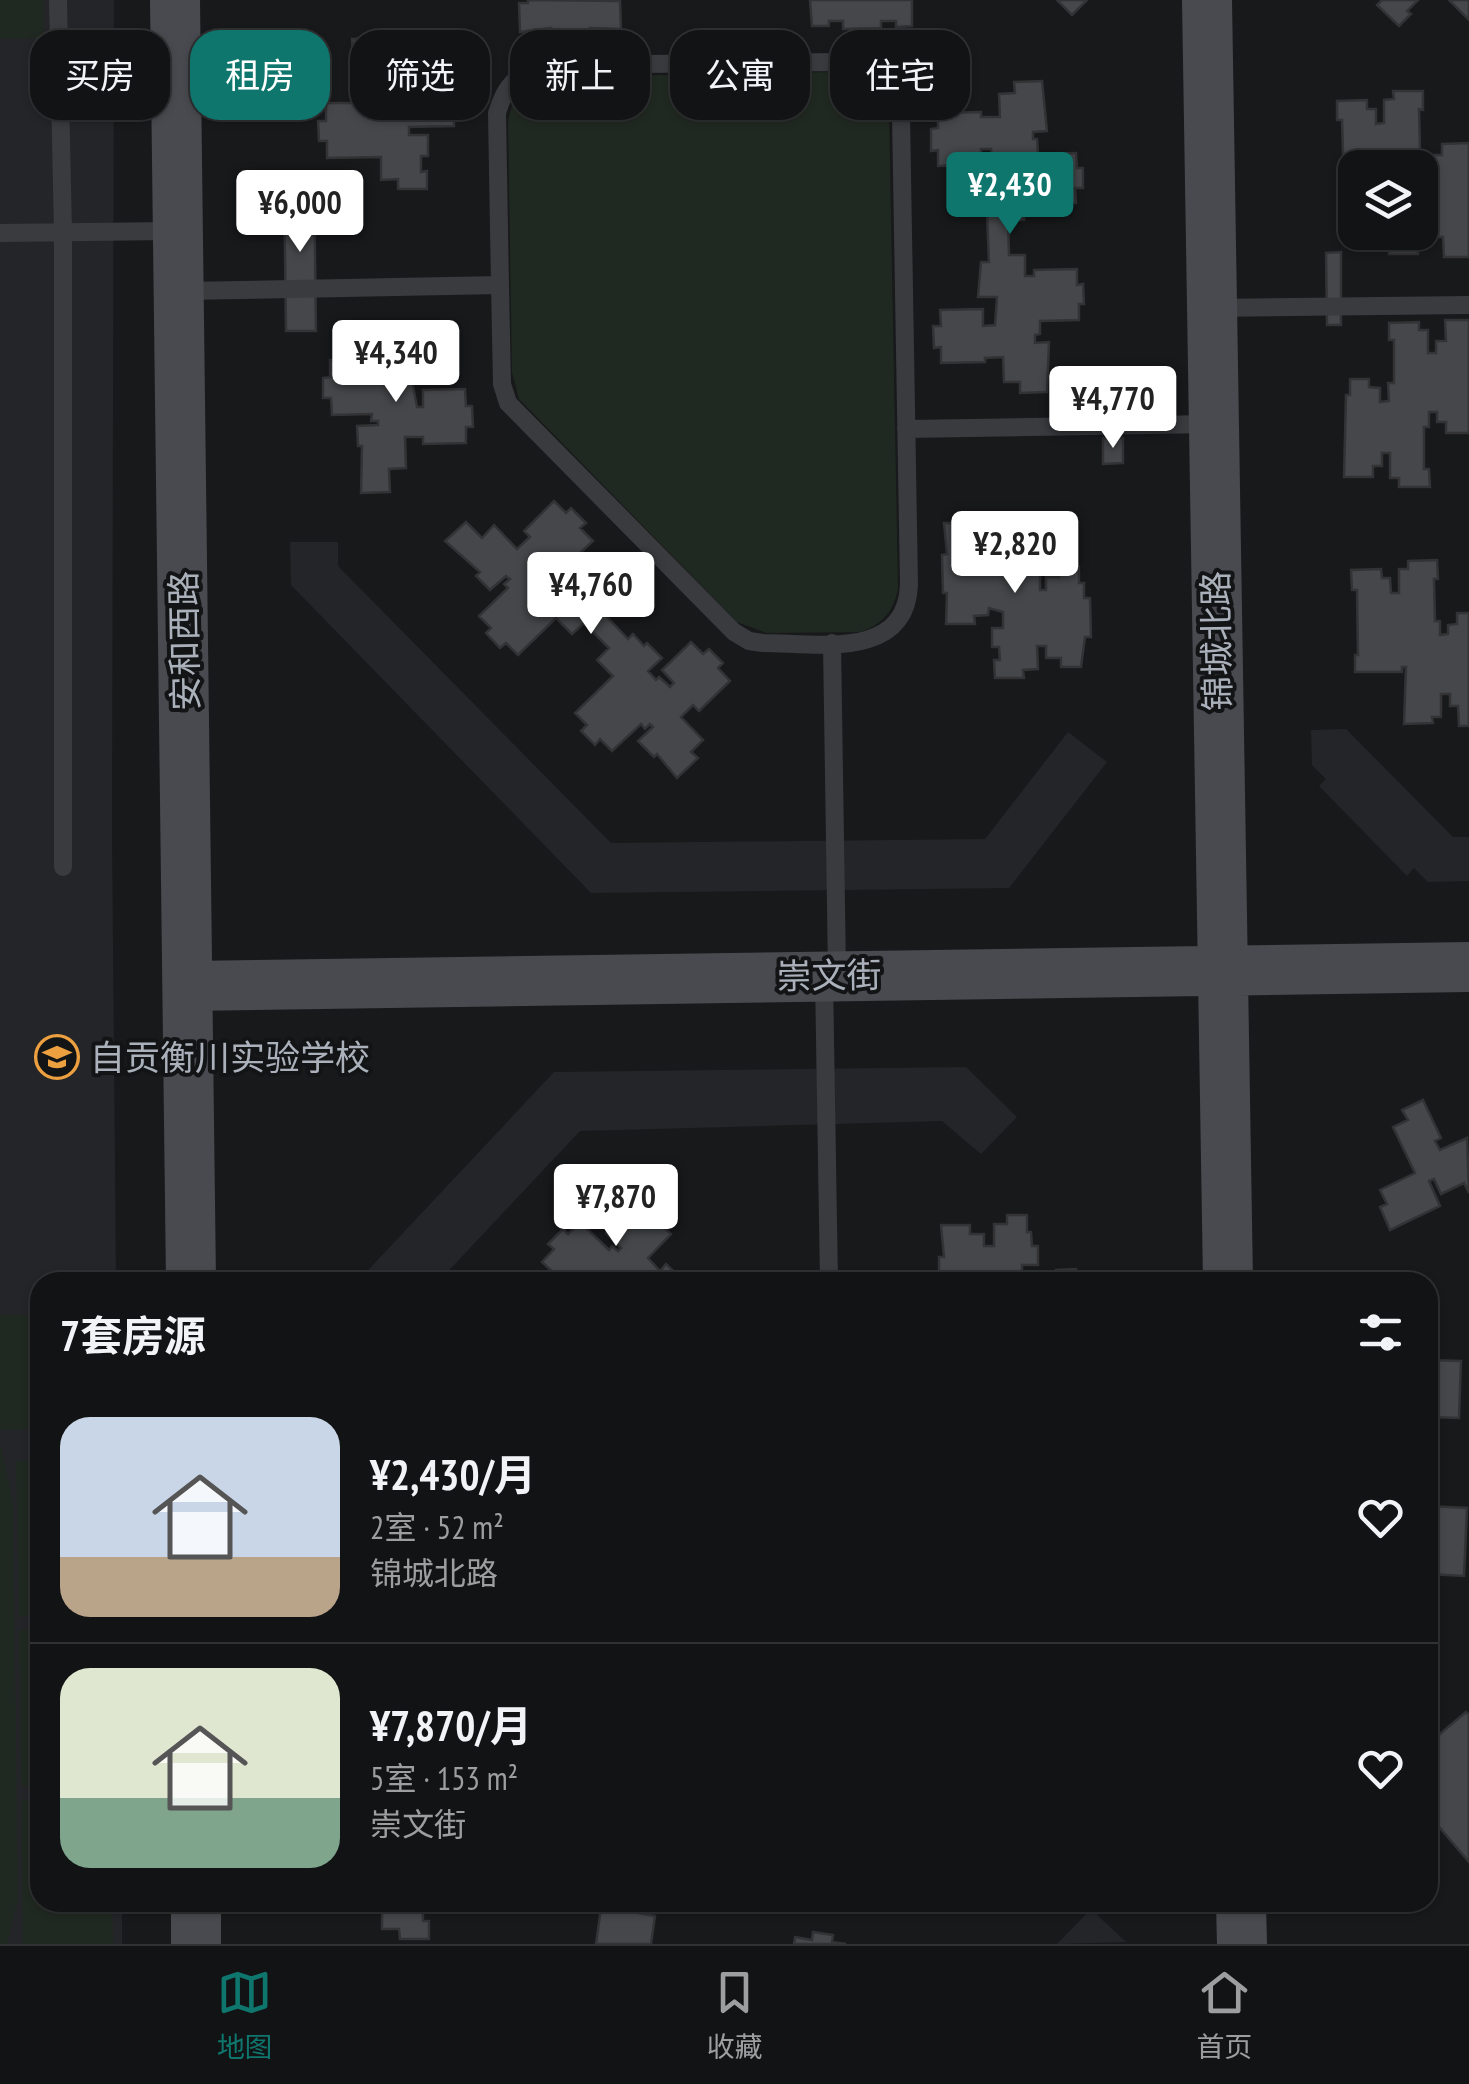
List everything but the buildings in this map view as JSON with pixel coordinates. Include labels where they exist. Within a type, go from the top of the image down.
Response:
[{"type":"street","name":"安和西路","points":[[175,0],[192,1272]]},
{"type":"street","name":"锦城北路","points":[[1206,0],[1228,1272]]},
{"type":"street","name":"崇文街","points":[[190,986],[1469,967]]},
{"type":"street","points":[[196,1912],[196,1944]]},
{"type":"street","points":[[1241,1912],[1242,1944]]},
{"type":"lane","points":[[58,0],[63,232],[63,867]]},
{"type":"lane","points":[[861,64],[874,69],[891,84],[901,115],[906,429],[908,585],[904,612],[894,627],[876,639],[832,643],[763,643],[740,636],[508,403],[502,384],[497,113],[505,90],[524,71],[547,66],[861,64]]},
{"type":"lane","points":[[0,233],[178,230]]},
{"type":"lane","points":[[179,290],[500,285]]},
{"type":"lane","points":[[1211,308],[1469,305]]},
{"type":"lane","points":[[906,429],[1213,424]]},
{"type":"lane","points":[[828,1272],[832,643]]},
{"type":"shaded area","name":"自贡衡川实验学校","points":[[0,0],[114,0],[114,30],[30,30],[30,120],[114,120],[112,832],[116,1272],[30,1272],[30,1912],[122,1912],[122,1944],[0,1944]]},
{"type":"shaded area","points":[[0,0],[44,0],[44,30],[30,30],[30,38],[0,39]]},
{"type":"shaded area","points":[[810,72],[830,72],[830,120],[889,120],[898,588],[886,616],[860,632],[767,633],[737,622],[519,399],[512,372],[508,122],[510,115],[510,120],[650,120],[650,75],[670,75],[670,120],[810,120]]},
{"type":"shaded area","points":[[290,542],[338,542],[338,566],[611,843],[985,839],[1068,732],[1107,762],[1009,888],[591,893],[291,585]]},
{"type":"shaded area","points":[[1346,729],[1453,837],[1469,837],[1469,881],[1428,882],[1414,868],[1407,876],[1319,786],[1326,779],[1312,765],[1311,730]]},
{"type":"shaded area","points":[[966,1067],[1017,1117],[981,1154],[942,1121],[580,1131],[447,1272],[366,1272],[554,1072]]},
{"type":"shaded area","points":[[0,1315],[30,1315],[30,1429],[0,1430]]},
{"type":"shaded area","points":[[0,1443],[13,1502],[18,1899],[7,1944],[0,1944]]},
{"type":"shaded area","points":[[16,1461],[30,1461],[30,1616],[19,1617]]},
{"type":"shaded area","points":[[19,1630],[30,1630],[30,1786],[21,1786]]},
{"type":"shaded area","points":[[21,1799],[30,1799],[30,1912],[112,1912],[113,1944],[23,1944]]},
{"type":"shaded area","points":[[1088,1912],[1094,1912],[1126,1942],[1057,1944]]},
{"type":"place","name":"自贡衡川实验学校","points":[[57,1057]]}]
